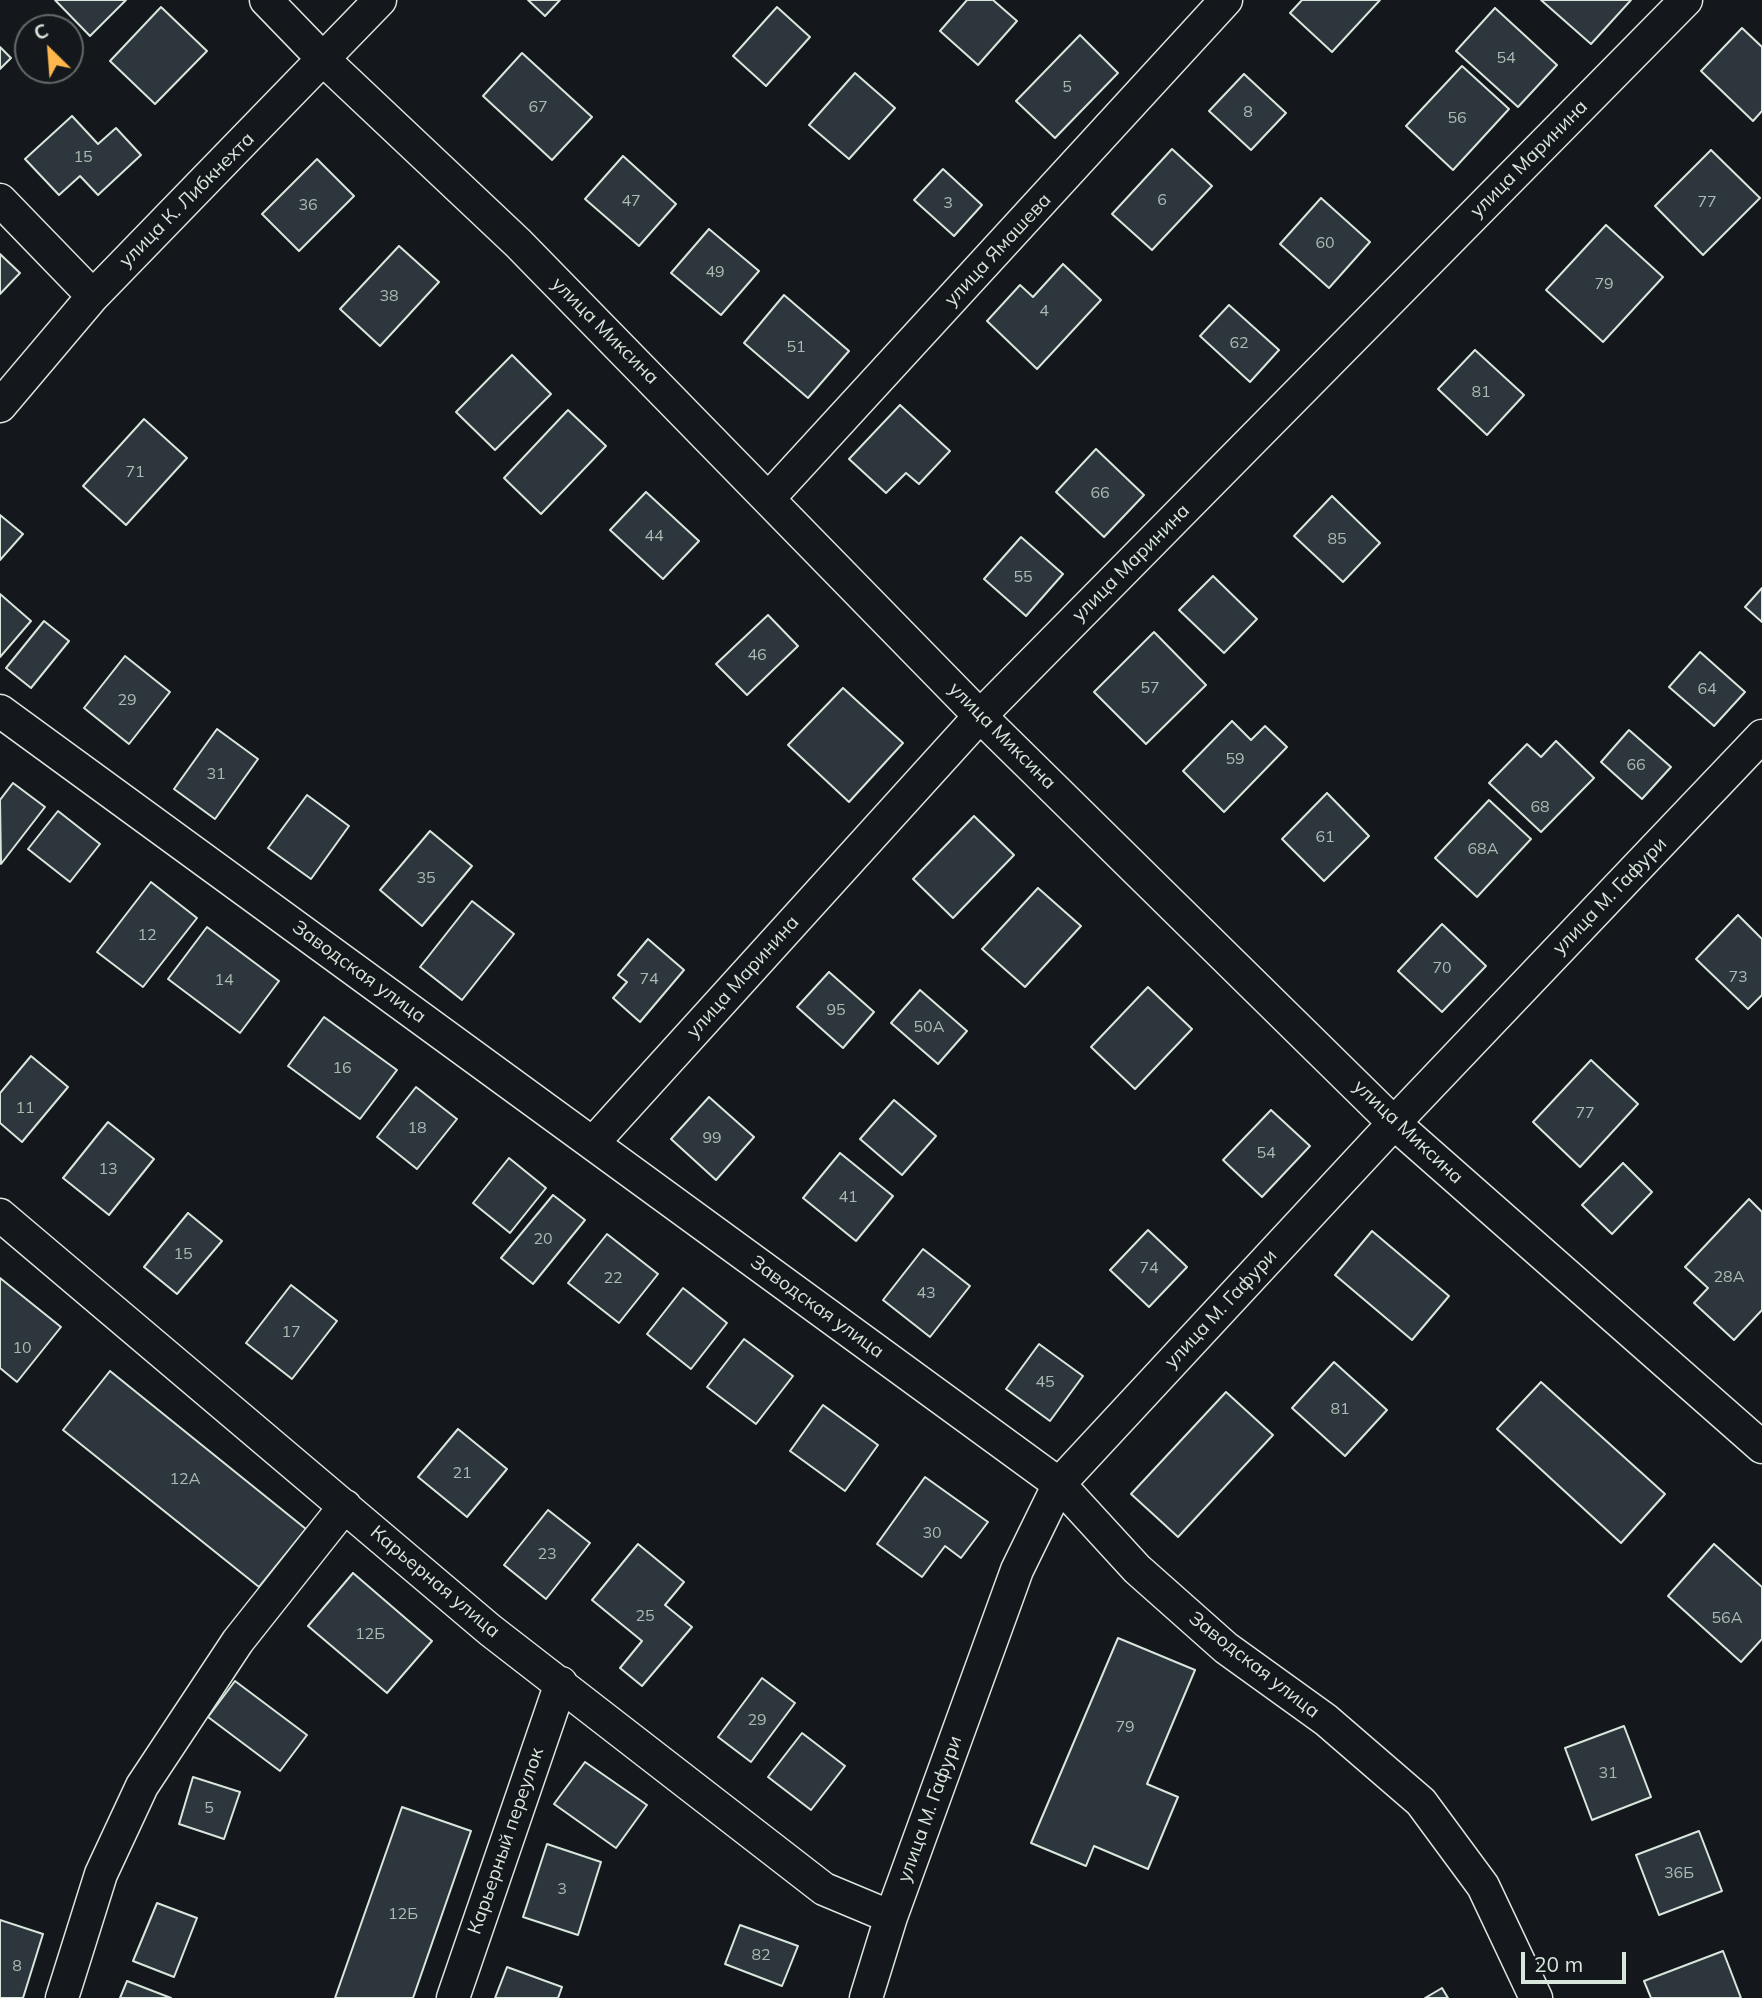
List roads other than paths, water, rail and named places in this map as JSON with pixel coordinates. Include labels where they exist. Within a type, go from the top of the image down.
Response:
[{"type":"street","name":"улица Миксина","points":[[266,0],[325,61],[518,243],[980,716],[1394,1123],[1762,1447]]},
{"type":"street","name":"улица К. Либкнехта","points":[[0,406],[93,296],[325,61],[380,0]]},
{"type":"street","name":"улица Ямашева","points":[[769,498],[1226,0]]},
{"type":"street","name":"улица Маринина","points":[[593,1143],[980,716],[1686,0]]},
{"type":"street","points":[[0,200],[93,296]]},
{"type":"street","name":"Заводская улица","points":[[0,711],[1059,1484],[1137,1569],[1226,1648],[1325,1720],[1421,1802],[1483,1886],[1536,1998]]},
{"type":"street","name":"улица М. Гафури","points":[[866,1998],[891,1917],[1017,1570],[1059,1484],[1394,1123],[1762,736]]},
{"type":"street","name":"Карьерная улица","points":[[0,1214],[490,1630],[824,1889],[891,1917]]},
{"type":"street","points":[[62,1998],[101,1874],[142,1786],[238,1641],[345,1506]]},
{"type":"street","name":"Карьерный переулок","points":[[453,1998],[561,1683]]}]
